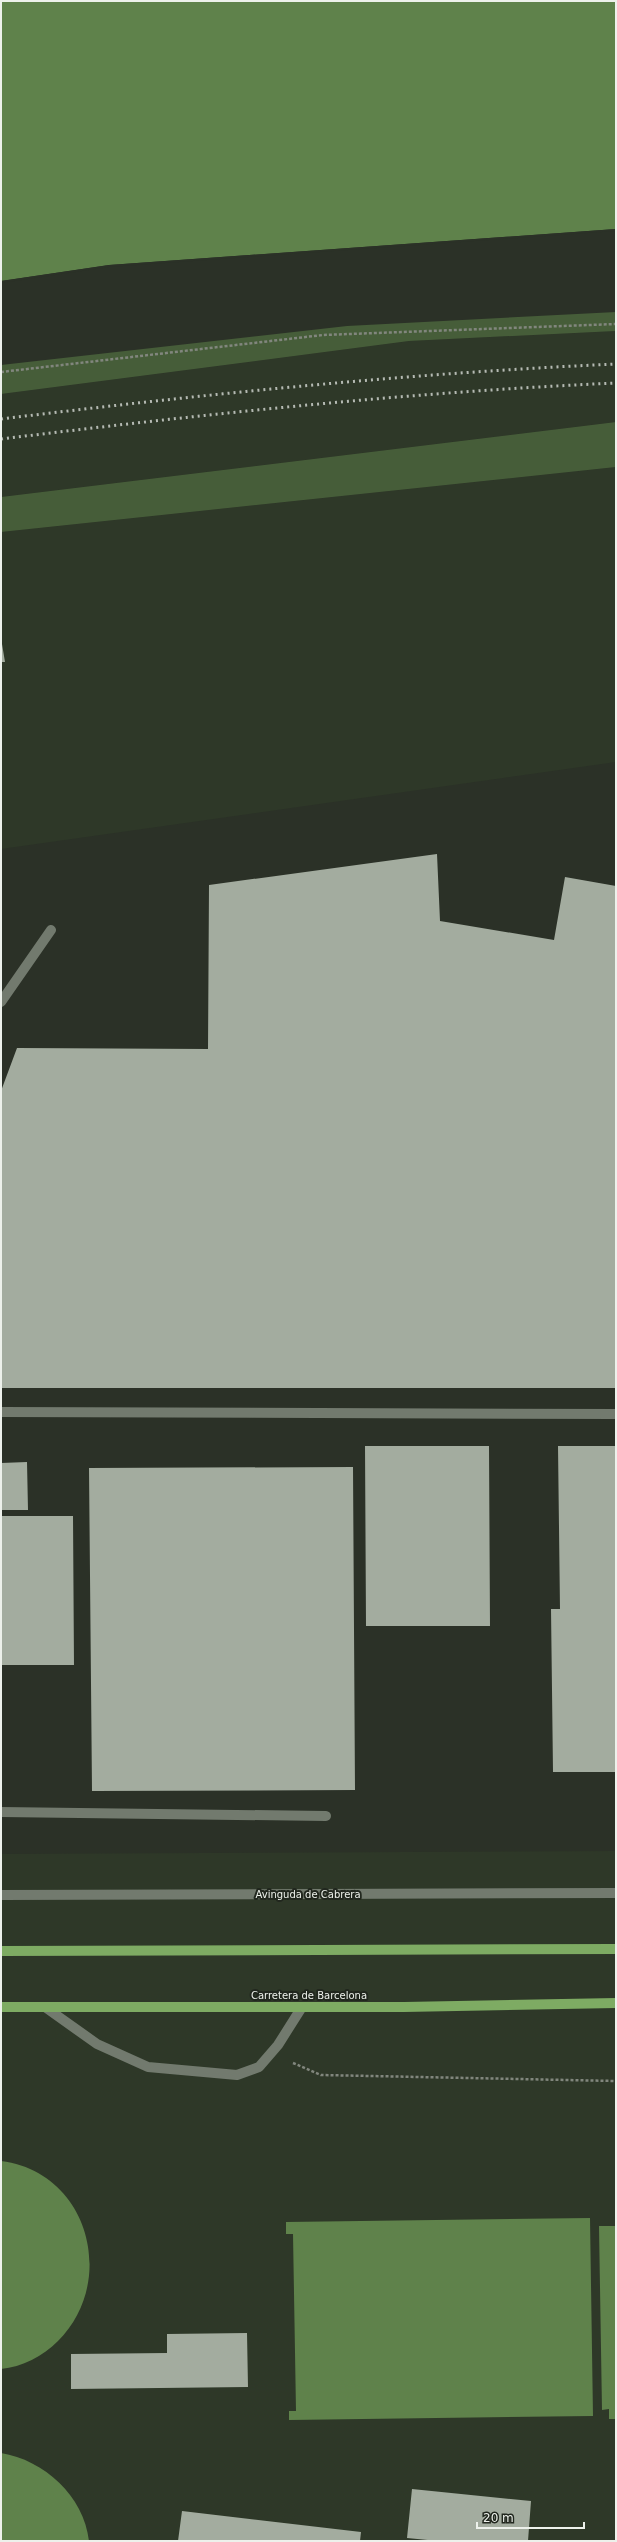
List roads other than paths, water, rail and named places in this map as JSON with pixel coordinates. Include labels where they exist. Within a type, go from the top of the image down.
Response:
[{"type":"main road","points":[[1,1951],[616,1948]]},
{"type":"main road","name":"Carretera de Barcelona","points":[[1,2007],[302,2007],[616,2003]]},
{"type":"lane","points":[[1,1002],[51,930]]},
{"type":"lane","points":[[1,1412],[616,1414]]},
{"type":"lane","points":[[1,1812],[326,1816]]},
{"type":"lane","name":"Avinguda de Cabrera","points":[[1,1895],[616,1893]]},
{"type":"lane","points":[[45,2007],[96,2044],[148,2067],[237,2075],[259,2067],[271,2053],[302,2007]]},
{"type":"railway","points":[[1,419],[154,401],[385,379],[616,364]]},
{"type":"railway","points":[[1,439],[308,405],[462,392],[616,383]]}]
